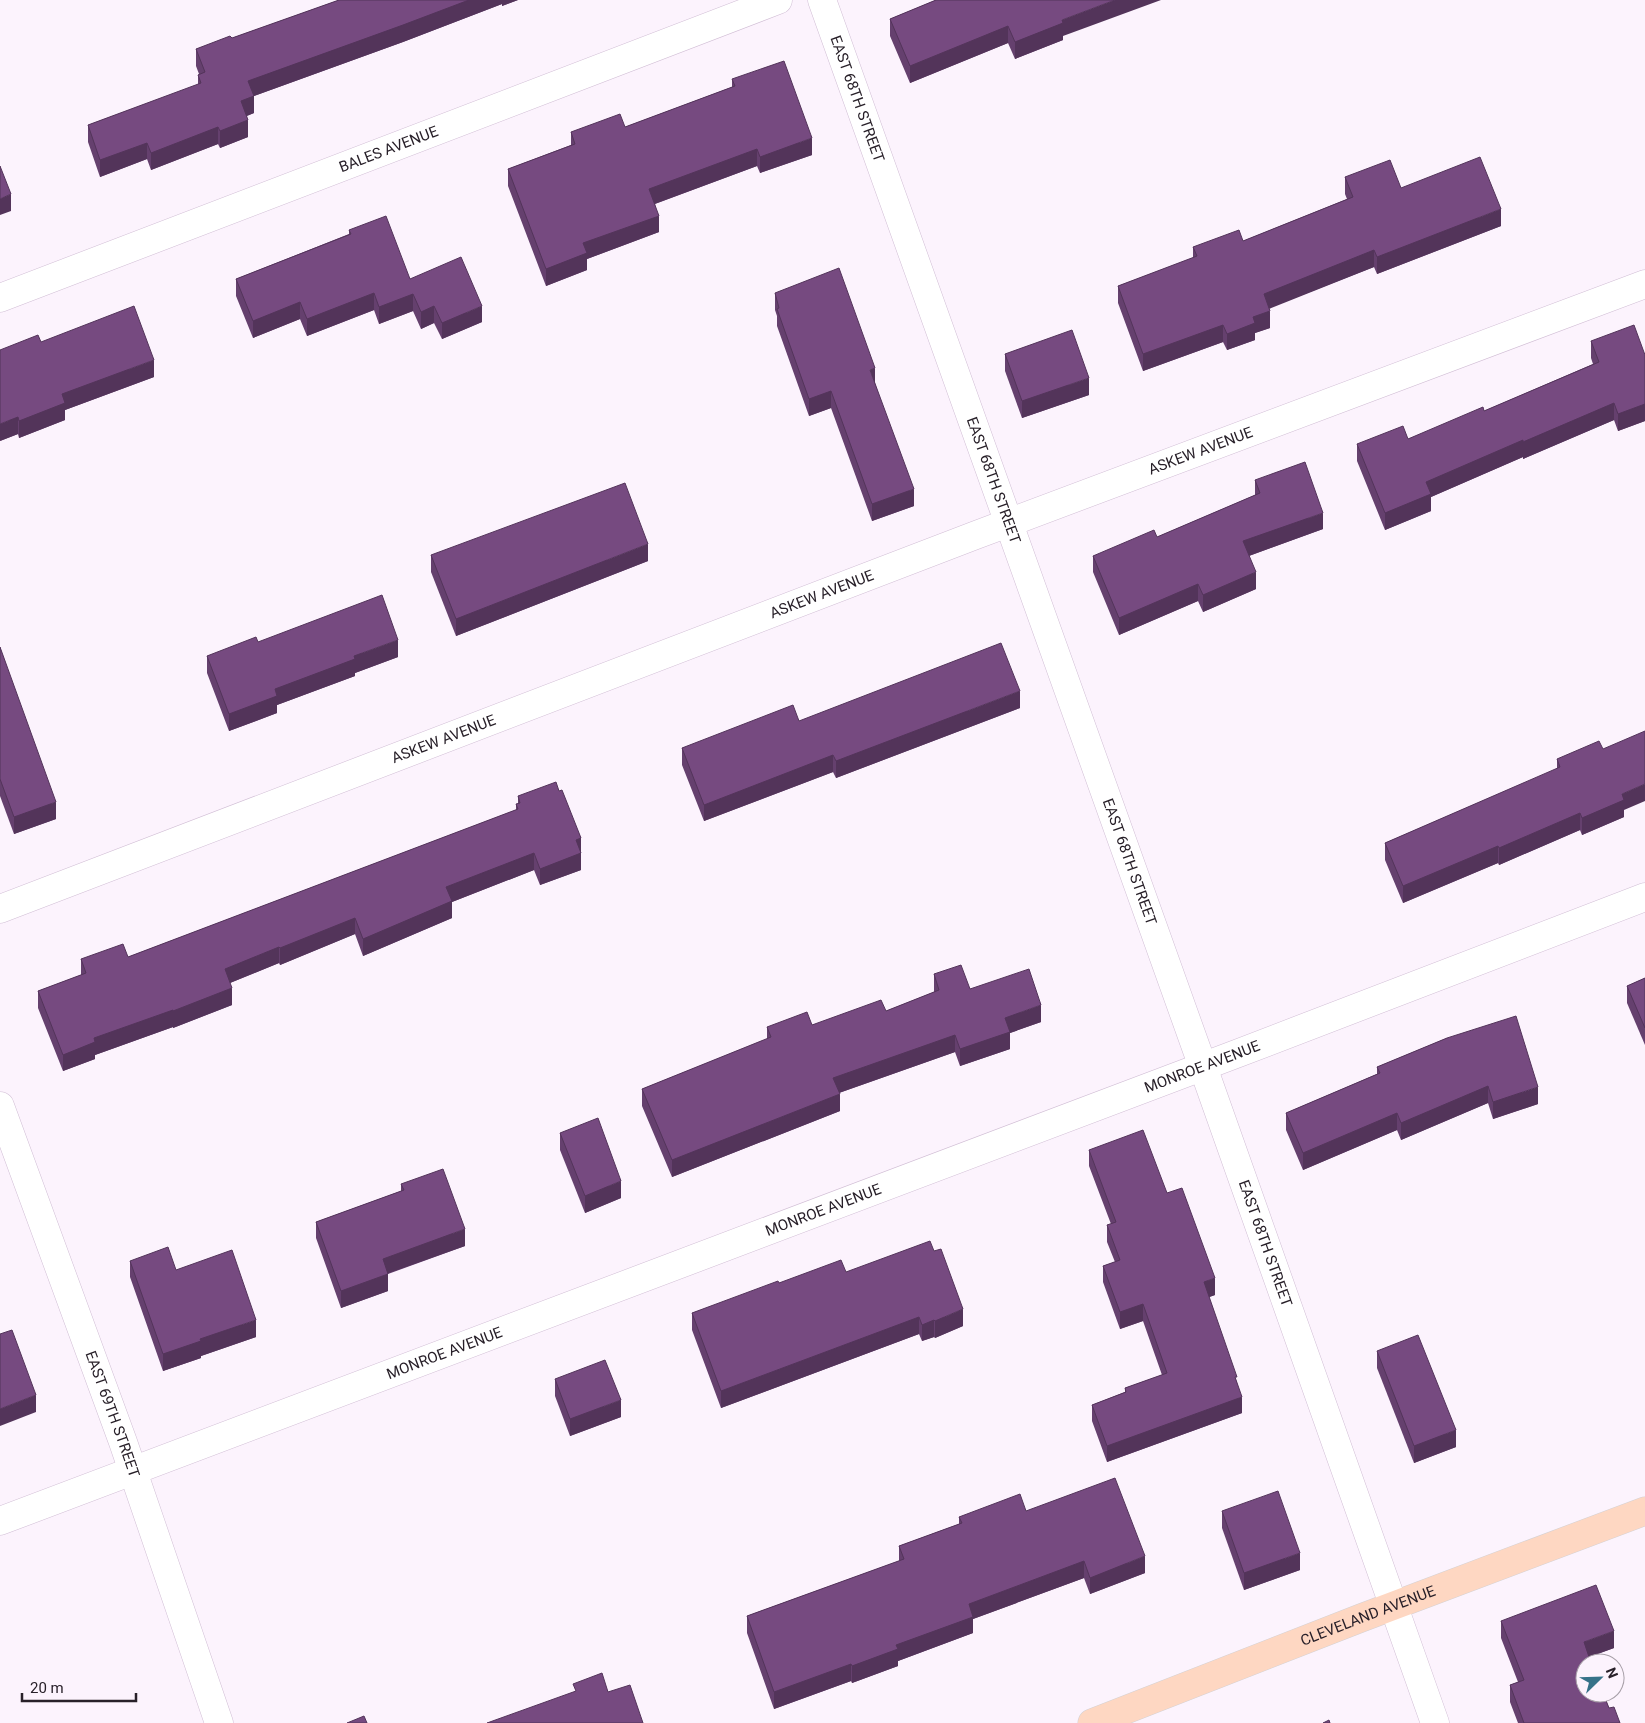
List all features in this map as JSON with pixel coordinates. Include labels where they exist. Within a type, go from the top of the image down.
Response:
[{"type":"main road","name":"CLEVELAND AVENUE","points":[[1092,1723],[1393,1606],[1645,1511]]},
{"type":"street","name":"BALES AVENUE","points":[[0,298],[778,0]]},
{"type":"street","name":"EAST 68TH STREET","points":[[822,0],[1203,1066],[1435,1723]]},
{"type":"street","name":"ASKEW AVENUE","points":[[0,909],[1009,523],[1645,284]]},
{"type":"street","name":"MONROE AVENUE","points":[[0,1520],[1203,1066],[1645,897]]},
{"type":"street","name":"EAST 69TH STREET","points":[[0,1106],[133,1471],[219,1723]]},
{"type":"building","points":[[339,0],[469,0],[248,81],[254,96],[241,101],[248,120],[220,131],[218,127],[151,153],[147,143],[100,160],[88,125],[201,83],[198,75],[205,72],[196,49]]},
{"type":"building","points":[[936,0],[1115,0],[1062,20],[1063,23],[1015,42],[1008,26],[910,66],[890,19]]},
{"type":"building","points":[[784,61],[812,138],[760,157],[757,149],[649,189],[659,216],[583,243],[587,253],[546,269],[508,169],[575,144],[571,132],[620,114],[625,127],[735,86],[732,79]]},
{"type":"building","points":[[1480,157],[1501,209],[1377,257],[1374,250],[1264,294],[1270,311],[1253,317],[1255,323],[1227,334],[1223,325],[1143,354],[1118,286],[1197,256],[1193,247],[1239,230],[1243,241],[1353,197],[1345,177],[1390,160],[1401,188]]},
{"type":"building","points":[[0,166],[11,194],[0,199]]},
{"type":"building","points":[[386,216],[410,279],[461,257],[482,306],[442,323],[434,306],[421,312],[413,294],[379,307],[374,293],[307,319],[300,302],[253,321],[236,279],[351,234],[349,230]]},
{"type":"building","points":[[839,268],[875,368],[870,370],[914,489],[872,504],[831,391],[809,399],[777,309],[779,308],[775,293]]},
{"type":"building","points":[[134,306],[154,360],[62,394],[65,403],[19,421],[18,417],[0,424],[0,350],[38,335],[41,342]]},
{"type":"building","points":[[1634,325],[1645,355],[1645,404],[1618,414],[1614,403],[1523,442],[1523,440],[1426,482],[1431,494],[1385,513],[1357,444],[1403,426],[1408,439],[1483,407],[1484,411],[1599,362],[1591,341]]},
{"type":"building","points":[[1072,330],[1089,378],[1022,401],[1005,354]]},
{"type":"building","points":[[1305,462],[1323,513],[1243,541],[1256,572],[1203,595],[1198,584],[1119,618],[1093,556],[1154,530],[1157,537],[1260,493],[1255,480]]},
{"type":"building","points":[[625,483],[648,544],[456,619],[431,555]]},
{"type":"building","points":[[382,595],[398,640],[354,656],[355,659],[275,689],[277,696],[229,714],[207,656],[256,637],[258,642]]},
{"type":"building","points":[[1001,643],[1020,691],[836,761],[833,755],[704,805],[682,748],[793,705],[799,721]]},
{"type":"building","points":[[0,647],[56,802],[14,817],[0,779]]},
{"type":"building","points":[[1645,731],[1645,784],[1622,794],[1624,800],[1582,818],[1580,813],[1403,886],[1385,843],[1560,767],[1557,759],[1599,741],[1603,749]]},
{"type":"building","points":[[556,782],[559,791],[562,790],[581,838],[576,840],[581,853],[540,869],[534,853],[446,887],[452,901],[363,939],[355,918],[279,947],[225,969],[232,988],[173,1011],[94,1038],[95,1042],[63,1055],[38,991],[86,973],[81,959],[123,944],[128,957],[518,809],[516,804],[520,803],[518,796]]},
{"type":"building","points":[[961,965],[970,989],[1029,969],[1041,1005],[1005,1018],[1010,1032],[960,1049],[955,1035],[833,1078],[840,1094],[672,1160],[642,1089],[771,1037],[767,1027],[807,1012],[812,1025],[881,1000],[886,1011],[939,990],[934,974]]},
{"type":"building","points":[[1645,978],[1645,1028],[1627,986]]},
{"type":"building","points":[[1516,1016],[1538,1087],[1493,1102],[1488,1086],[1401,1123],[1397,1113],[1303,1153],[1286,1113],[1380,1073],[1377,1067],[1447,1038]]},
{"type":"building","points":[[598,1118],[621,1181],[585,1196],[560,1133]]},
{"type":"building","points":[[1143,1130],[1167,1193],[1182,1188],[1215,1278],[1204,1282],[1237,1377],[1235,1377],[1242,1397],[1107,1446],[1092,1405],[1126,1392],[1125,1388],[1167,1373],[1143,1304],[1120,1312],[1103,1266],[1120,1260],[1107,1225],[1116,1222],[1089,1150]]},
{"type":"building","points":[[443,1169],[465,1229],[383,1259],[388,1274],[341,1291],[316,1222],[404,1190],[401,1184]]},
{"type":"building","points":[[930,1241],[934,1251],[941,1249],[963,1309],[922,1325],[919,1317],[721,1391],[692,1313],[841,1260],[846,1272]]},
{"type":"building","points":[[168,1247],[176,1270],[232,1250],[256,1320],[163,1354],[130,1261]]},
{"type":"building","points":[[12,1330],[36,1395],[0,1409],[0,1334]]},
{"type":"building","points":[[1418,1335],[1456,1430],[1414,1446],[1377,1351]]},
{"type":"building","points":[[605,1360],[621,1400],[570,1419],[555,1379]]},
{"type":"building","points":[[1115,1478],[1145,1556],[1090,1578],[1084,1561],[969,1604],[973,1617],[896,1645],[898,1649],[774,1692],[747,1616],[904,1559],[899,1546],[962,1523],[959,1517],[1020,1494],[1026,1511]]},
{"type":"building","points":[[1278,1491],[1300,1553],[1244,1573],[1222,1511]]},
{"type":"building","points":[[1596,1585],[1614,1631],[1584,1642],[1588,1653],[1575,1653],[1575,1703],[1607,1703],[1609,1708],[1614,1707],[1620,1723],[1524,1723],[1510,1685],[1524,1680],[1501,1621]]},
{"type":"building","points":[[602,1673],[608,1692],[630,1685],[643,1723],[487,1723],[576,1691],[573,1684]]},
{"type":"building","points":[[364,1716],[367,1723],[347,1723]]}]
